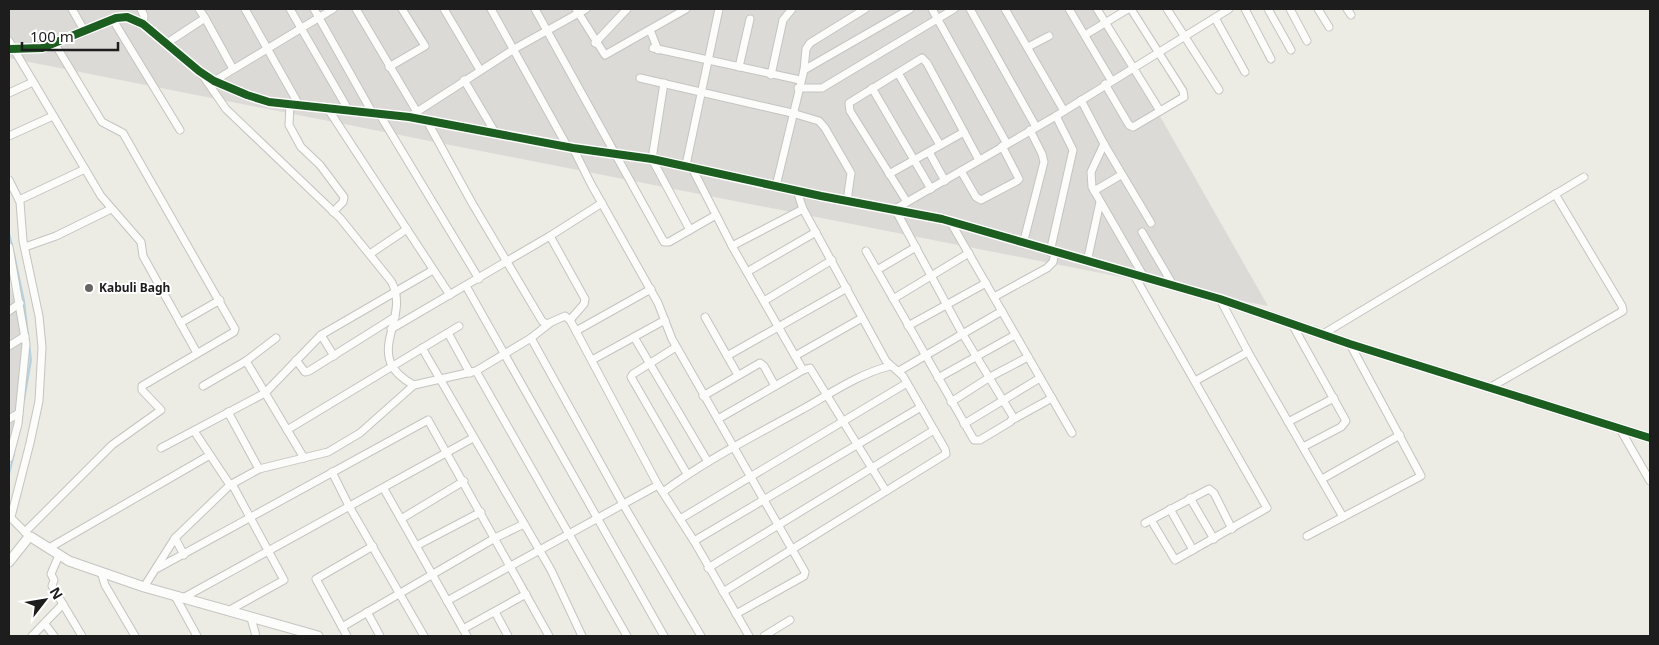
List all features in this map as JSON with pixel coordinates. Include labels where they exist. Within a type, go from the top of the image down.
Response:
[{"type":"street","points":[[72,9],[85,32]]},
{"type":"street","points":[[141,9],[144,16],[144,24]]},
{"type":"street","points":[[199,9],[233,69]]},
{"type":"street","points":[[245,9],[294,105],[289,125],[301,147],[320,165],[344,197],[343,202],[333,212]]},
{"type":"street","points":[[290,9],[349,111]]},
{"type":"street","points":[[314,9],[377,115],[479,279]]},
{"type":"street","points":[[214,80],[333,9]]},
{"type":"street","points":[[356,9],[389,67],[413,115]]},
{"type":"street","points":[[389,67],[425,46],[402,9]]},
{"type":"street","points":[[444,9],[480,70]]},
{"type":"street","points":[[491,9],[514,49],[542,105],[570,147],[651,288],[676,347],[703,396],[735,447],[806,574],[736,614]]},
{"type":"street","points":[[536,9],[664,242],[669,242],[716,216]]},
{"type":"street","points":[[413,115],[514,49],[577,11],[586,9]]},
{"type":"street","points":[[596,43],[627,9]]},
{"type":"street","points":[[577,11],[605,55],[686,9]]},
{"type":"street","points":[[721,9],[701,93],[688,166],[803,370]]},
{"type":"street","points":[[771,74],[784,12],[792,9]]},
{"type":"street","points":[[776,186],[798,88],[804,70],[806,49],[810,43],[865,9]]},
{"type":"street","points":[[804,70],[910,9]]},
{"type":"street","points":[[932,9],[1005,145],[1020,179],[981,200],[976,197],[961,171]]},
{"type":"street","points":[[798,88],[822,88],[954,9]]},
{"type":"street","points":[[970,9],[1033,128],[1044,162],[1023,244]]},
{"type":"street","points":[[1007,9],[1064,111]]},
{"type":"street","points":[[1079,9],[1070,11],[1131,127],[1182,99],[1184,94],[1130,9],[1084,35]]},
{"type":"street","points":[[1097,9],[1160,111]]},
{"type":"street","points":[[895,209],[1056,116],[1108,82],[1159,53],[1229,9]]},
{"type":"street","points":[[1245,9],[1271,59]]},
{"type":"street","points":[[1268,9],[1291,50]]},
{"type":"street","points":[[1290,9],[1307,41]]},
{"type":"street","points":[[1318,9],[1329,27]]},
{"type":"street","points":[[1170,10],[1219,90]]},
{"type":"street","points":[[10,47],[42,48],[113,20],[127,17],[144,24],[199,71],[214,80],[247,95],[270,102],[377,115],[413,115],[427,121],[496,134],[688,166],[797,191],[950,221],[1023,244],[1220,299],[1350,344],[1650,438]]},
{"type":"street","points":[[167,43],[205,18]]},
{"type":"street","points":[[1215,18],[1246,72]]},
{"type":"street","points":[[739,67],[750,19]]},
{"type":"street","points":[[113,20],[180,130]]},
{"type":"street","points":[[650,30],[656,49],[800,80]]},
{"type":"street","points":[[1028,48],[1049,36]]},
{"type":"street","points":[[9,562],[27,534],[112,445],[161,410],[142,390],[142,386],[235,330],[220,300],[123,133],[102,122],[55,44]]},
{"type":"street","points":[[10,47],[111,209],[141,242],[143,256],[197,353]]},
{"type":"street","points":[[907,202],[848,106],[851,101],[922,58],[980,160]]},
{"type":"street","points":[[199,71],[226,109],[333,212],[370,254],[396,290],[395,317],[387,350],[392,366],[414,385]]},
{"type":"street","points":[[898,73],[940,145]]},
{"type":"street","points":[[640,78],[819,121],[851,172],[847,201]]},
{"type":"street","points":[[464,80],[496,134]]},
{"type":"street","points":[[9,93],[33,82]]},
{"type":"street","points":[[664,83],[652,159],[690,230]]},
{"type":"street","points":[[872,88],[931,189]]},
{"type":"street","points":[[1081,100],[1121,174],[1151,223]]},
{"type":"street","points":[[328,109],[450,295]]},
{"type":"street","points":[[9,136],[53,116]]},
{"type":"street","points":[[994,297],[1047,268],[1053,262],[1053,252],[1073,150],[1056,116]]},
{"type":"street","points":[[427,121],[472,203],[542,321],[547,324],[550,323]]},
{"type":"street","points":[[889,174],[964,132]]},
{"type":"street","points":[[1104,144],[1091,172],[1090,180],[1100,202],[1144,277]]},
{"type":"street","points":[[929,152],[945,181]]},
{"type":"street","points":[[19,200],[85,169]]},
{"type":"street","points":[[1094,191],[1121,174]]},
{"type":"street","points":[[1323,334],[1584,177]]},
{"type":"street","points":[[9,180],[19,200],[25,247],[39,316],[42,347],[42,374],[30,443],[10,516],[27,534],[69,562],[144,587],[318,636]]},
{"type":"street","points":[[723,592],[946,454],[908,383],[899,371],[890,366],[862,318],[803,209],[797,191]]},
{"type":"street","points":[[1491,387],[1623,311],[1622,306],[1555,194]]},
{"type":"street","points":[[1087,262],[1100,202]]},
{"type":"street","points":[[391,328],[479,279],[602,203]]},
{"type":"street","points":[[25,247],[56,236],[111,209]]},
{"type":"street","points":[[732,246],[803,209]]},
{"type":"street","points":[[895,209],[962,333],[1012,415],[1012,420]]},
{"type":"street","points":[[950,221],[1072,433]]},
{"type":"street","points":[[370,254],[407,229]]},
{"type":"street","points":[[747,272],[816,232]]},
{"type":"street","points":[[1142,232],[1172,285]]},
{"type":"street","points":[[550,236],[585,298],[584,304],[570,320]]},
{"type":"street","points":[[877,270],[916,247]]},
{"type":"street","points":[[866,251],[951,402],[972,437],[977,441],[1052,398]]},
{"type":"street","points":[[9,253],[20,303],[25,336],[26,362],[19,413],[9,458]]},
{"type":"street","points":[[893,298],[968,253]]},
{"type":"street","points":[[764,301],[832,260]]},
{"type":"street","points":[[161,448],[264,393],[320,334],[433,270]]},
{"type":"street","points":[[1134,275],[1266,505],[1265,511],[1194,550],[1175,560],[1148,522],[1190,498],[1206,490],[1212,490],[1232,529]]},
{"type":"street","points":[[908,326],[986,283]]},
{"type":"street","points":[[466,286],[596,519],[664,636]]},
{"type":"street","points":[[576,331],[651,288]]},
{"type":"street","points":[[727,356],[847,288]]},
{"type":"street","points":[[1220,299],[1248,352],[1343,517]]},
{"type":"street","points":[[180,324],[220,300]]},
{"type":"street","points":[[9,311],[20,303]]},
{"type":"street","points":[[899,371],[1002,311]]},
{"type":"street","points":[[144,587],[175,538],[231,484],[259,468],[328,452],[360,433],[414,385],[473,372],[505,355],[563,316],[570,320],[658,485],[694,541],[749,636]]},
{"type":"street","points":[[296,360],[306,372],[395,317]]},
{"type":"street","points":[[705,317],[738,375]]},
{"type":"street","points":[[796,356],[862,318]]},
{"type":"street","points":[[592,360],[664,320]]},
{"type":"street","points":[[1292,324],[1345,418],[1345,424],[1303,447]]},
{"type":"street","points":[[287,430],[458,326]]},
{"type":"street","points":[[448,333],[473,372],[627,636]]},
{"type":"street","points":[[320,334],[334,356]]},
{"type":"street","points":[[938,378],[1015,334]]},
{"type":"street","points":[[9,346],[25,336]]},
{"type":"street","points":[[634,337],[708,462]]},
{"type":"street","points":[[202,386],[246,361],[276,338]]},
{"type":"street","points":[[531,338],[623,504],[701,636]]},
{"type":"street","points":[[1307,536],[1421,476],[1350,344]]},
{"type":"street","points":[[676,347],[632,374],[632,380],[687,474]]},
{"type":"street","points":[[422,348],[472,438],[540,551],[559,586],[582,636]]},
{"type":"street","points":[[1195,381],[1248,352]]},
{"type":"street","points":[[951,402],[990,377],[1028,357]]},
{"type":"street","points":[[246,361],[304,458]]},
{"type":"street","points":[[703,396],[762,363],[775,386]]},
{"type":"street","points":[[663,492],[687,474],[871,371],[890,366]]},
{"type":"street","points":[[718,419],[803,370],[810,368],[814,371],[842,421],[859,445],[886,491]]},
{"type":"street","points":[[964,424],[1040,378]]},
{"type":"street","points":[[680,519],[908,383]]},
{"type":"street","points":[[1288,422],[1334,398]]},
{"type":"street","points":[[694,541],[921,407]]},
{"type":"street","points":[[228,412],[259,468]]},
{"type":"street","points":[[9,419],[19,413]]},
{"type":"street","points":[[157,568],[184,555],[427,420],[464,481],[549,636]]},
{"type":"street","points":[[1620,428],[1650,481]]},
{"type":"street","points":[[708,568],[934,430]]},
{"type":"street","points":[[194,431],[231,484],[284,581],[228,611]]},
{"type":"street","points":[[1322,480],[1400,435]]},
{"type":"street","points":[[179,597],[384,489],[472,438]]},
{"type":"street","points":[[49,548],[210,455]]},
{"type":"street","points":[[332,472],[349,506],[424,636]]},
{"type":"street","points":[[401,519],[464,481]]},
{"type":"street","points":[[447,601],[658,485]]},
{"type":"street","points":[[384,489],[465,633],[495,612],[526,594]]},
{"type":"street","points":[[1190,498],[1214,539]]},
{"type":"street","points":[[1170,510],[1194,550]]},
{"type":"street","points":[[416,546],[481,512]]},
{"type":"street","points":[[342,627],[495,538],[524,524]]},
{"type":"street","points":[[175,538],[184,555]]},
{"type":"street","points":[[347,636],[316,579],[373,546]]},
{"type":"street","points":[[59,555],[51,574],[54,580],[52,586],[82,636]]},
{"type":"street","points":[[101,572],[105,585],[135,636]]},
{"type":"street","points":[[179,597],[197,636]]},
{"type":"street","points":[[32,636],[63,604]]},
{"type":"street","points":[[367,612],[380,636]]},
{"type":"street","points":[[495,612],[508,636]]},
{"type":"street","points":[[251,618],[256,636]]},
{"type":"street","points":[[764,636],[790,620]]},
{"type":"street","points":[[45,624],[54,636]]},
{"type":"shaded area","points":[[9,9],[1099,9],[1268,306],[9,58]]},
{"type":"shaded area","points":[[9,284],[29,340],[31,360],[9,446]]},
{"type":"waterway","points":[[9,233],[12,245]]},
{"type":"waterway","points":[[14,254],[24,301],[31,360],[24,400]]},
{"type":"waterway","points":[[9,474],[14,454]]},
{"type":"cycle path","points":[[9,49],[42,48],[116,18],[127,17],[143,24],[199,71],[214,81],[269,102],[409,117],[573,148],[652,159],[821,196],[942,219],[1220,299],[1350,344],[1650,438]]},
{"type":"place","name":"Kabuli Bagh","points":[[89,288]]}]
